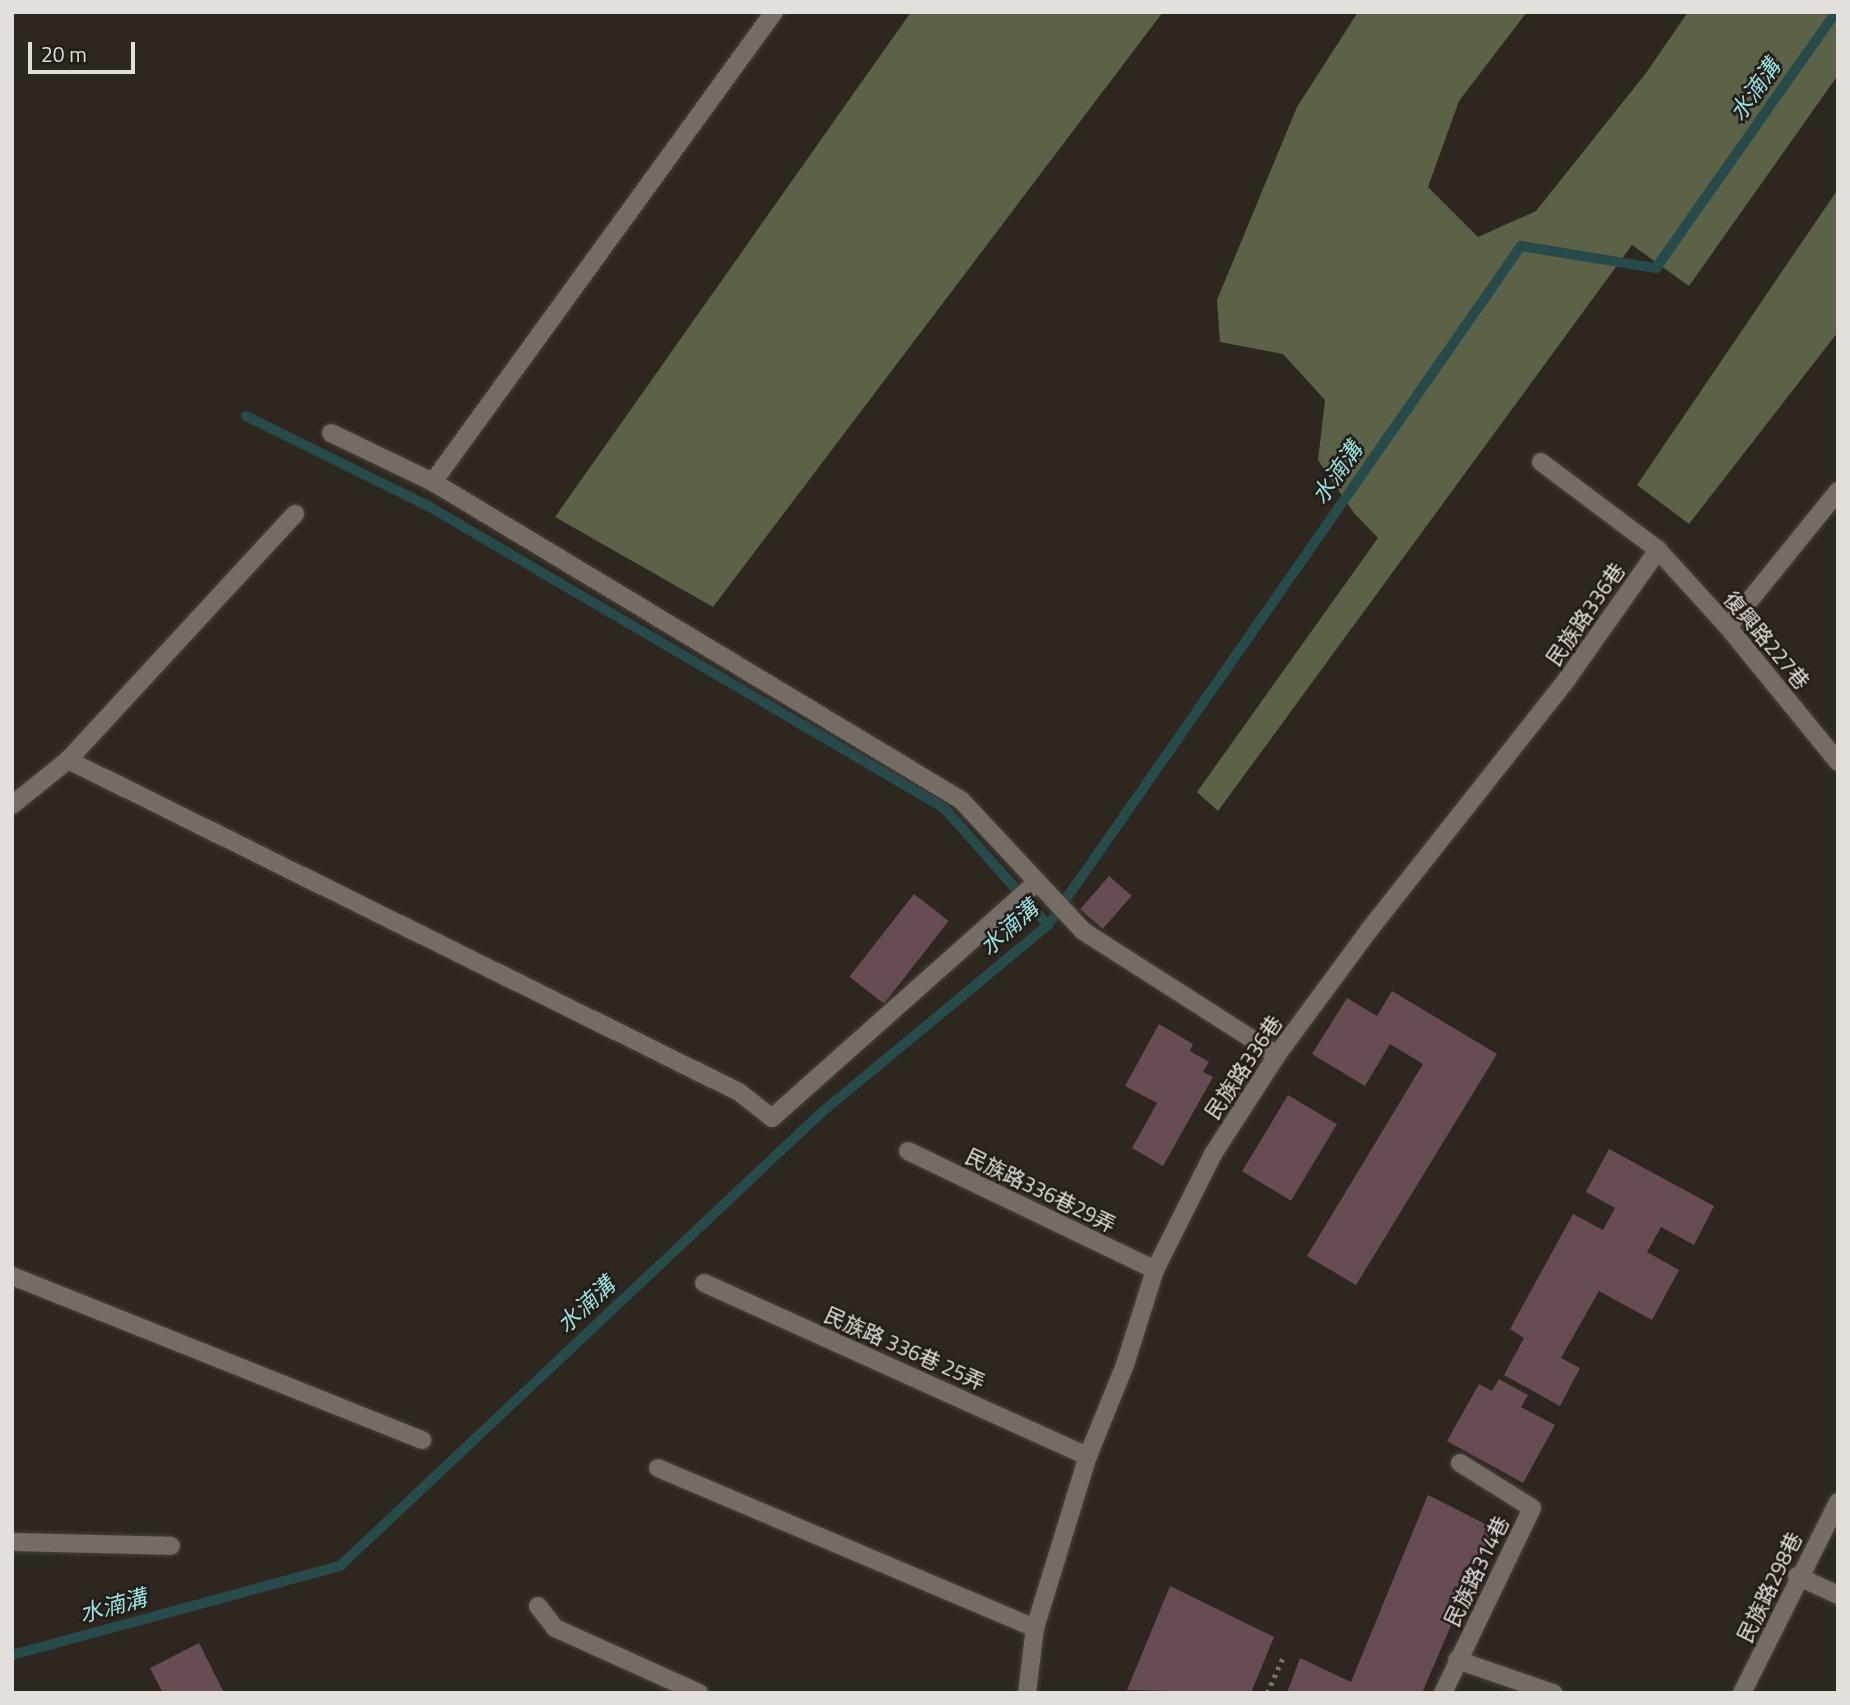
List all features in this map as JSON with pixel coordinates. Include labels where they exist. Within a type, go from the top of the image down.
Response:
[{"type":"lane","points":[[433,482],[774,12]]},
{"type":"lane","points":[[331,433],[433,482],[961,800],[1083,931],[1277,1055]]},
{"type":"lane","name":"復興路227巷","points":[[1541,462],[1657,550],[1728,627],[1838,762]]},
{"type":"lane","points":[[1728,627],[1838,491]]},
{"type":"lane","points":[[12,805],[68,760],[295,514]]},
{"type":"lane","name":"民族路336巷","points":[[1027,1693],[1035,1628],[1088,1456],[1125,1365],[1155,1269],[1213,1154],[1277,1055],[1369,930],[1567,679],[1657,550]]},
{"type":"lane","points":[[68,760],[739,1092],[772,1118],[1036,883]]},
{"type":"lane","name":"民族路336巷29弄","points":[[908,1151],[1155,1269]]},
{"type":"lane","points":[[12,1276],[422,1440]]},
{"type":"lane","name":"民族路 336巷 25弄","points":[[704,1283],[1088,1456]]},
{"type":"lane","name":"民族路314巷","points":[[1443,1693],[1532,1508],[1460,1463]]},
{"type":"lane","points":[[659,1468],[1035,1628]]},
{"type":"lane","name":"民族路298巷","points":[[1742,1693],[1797,1576],[1838,1502]]},
{"type":"lane","points":[[12,1542],[171,1546]]},
{"type":"lane","points":[[1797,1576],[1838,1595]]},
{"type":"lane","points":[[538,1606],[555,1628],[699,1693]]},
{"type":"lane","points":[[1457,1660],[1553,1693]]},
{"type":"path","points":[[1267,1693],[1284,1655]]},
{"type":"green space","points":[[911,12],[1163,12],[713,607],[555,517]]},
{"type":"green space","points":[[1358,12],[1527,12],[1459,101],[1428,187],[1478,237],[1536,211],[1646,73],[1688,12],[1838,12],[1838,75],[1689,286],[1632,245],[1218,811],[1197,792],[1378,538],[1354,513],[1318,460],[1325,400],[1283,354],[1220,342],[1217,300],[1297,107]]},
{"type":"green space","points":[[1838,189],[1838,332],[1689,524],[1637,485]]},
{"type":"building","points":[[1109,876],[1132,896],[1103,929],[1080,909]]},
{"type":"building","points":[[914,894],[949,921],[884,1004],[849,977]]},
{"type":"building","points":[[1392,991],[1497,1054],[1356,1285],[1307,1256],[1423,1064],[1390,1044],[1365,1086],[1312,1054],[1347,998],[1377,1016]]},
{"type":"building","points":[[1159,1024],[1193,1044],[1190,1051],[1209,1062],[1203,1072],[1213,1077],[1163,1166],[1132,1148],[1157,1103],[1125,1086]]},
{"type":"building","points":[[1288,1095],[1337,1124],[1291,1201],[1242,1171]]},
{"type":"building","points":[[1609,1149],[1714,1206],[1694,1245],[1661,1227],[1647,1252],[1679,1270],[1652,1320],[1599,1291],[1561,1358],[1580,1368],[1560,1406],[1504,1375],[1524,1338],[1510,1329],[1573,1214],[1603,1230],[1615,1208],[1586,1192]]},
{"type":"building","points":[[1499,1379],[1528,1395],[1521,1407],[1555,1425],[1523,1483],[1447,1441],[1479,1384],[1492,1391]]},
{"type":"building","points":[[1428,1495],[1493,1528],[1422,1693],[1287,1693],[1300,1658],[1351,1682]]},
{"type":"building","points":[[1170,1586],[1274,1637],[1251,1693],[1127,1690]]},
{"type":"building","points":[[199,1643],[224,1693],[163,1693],[150,1668]]},
{"type":"waterway","name":"水湳溝","points":[[12,1655],[340,1566],[822,1112],[1048,925],[1521,246],[1656,268],[1836,12]]},
{"type":"waterway","points":[[246,416],[430,507],[944,808],[1048,925]]}]
